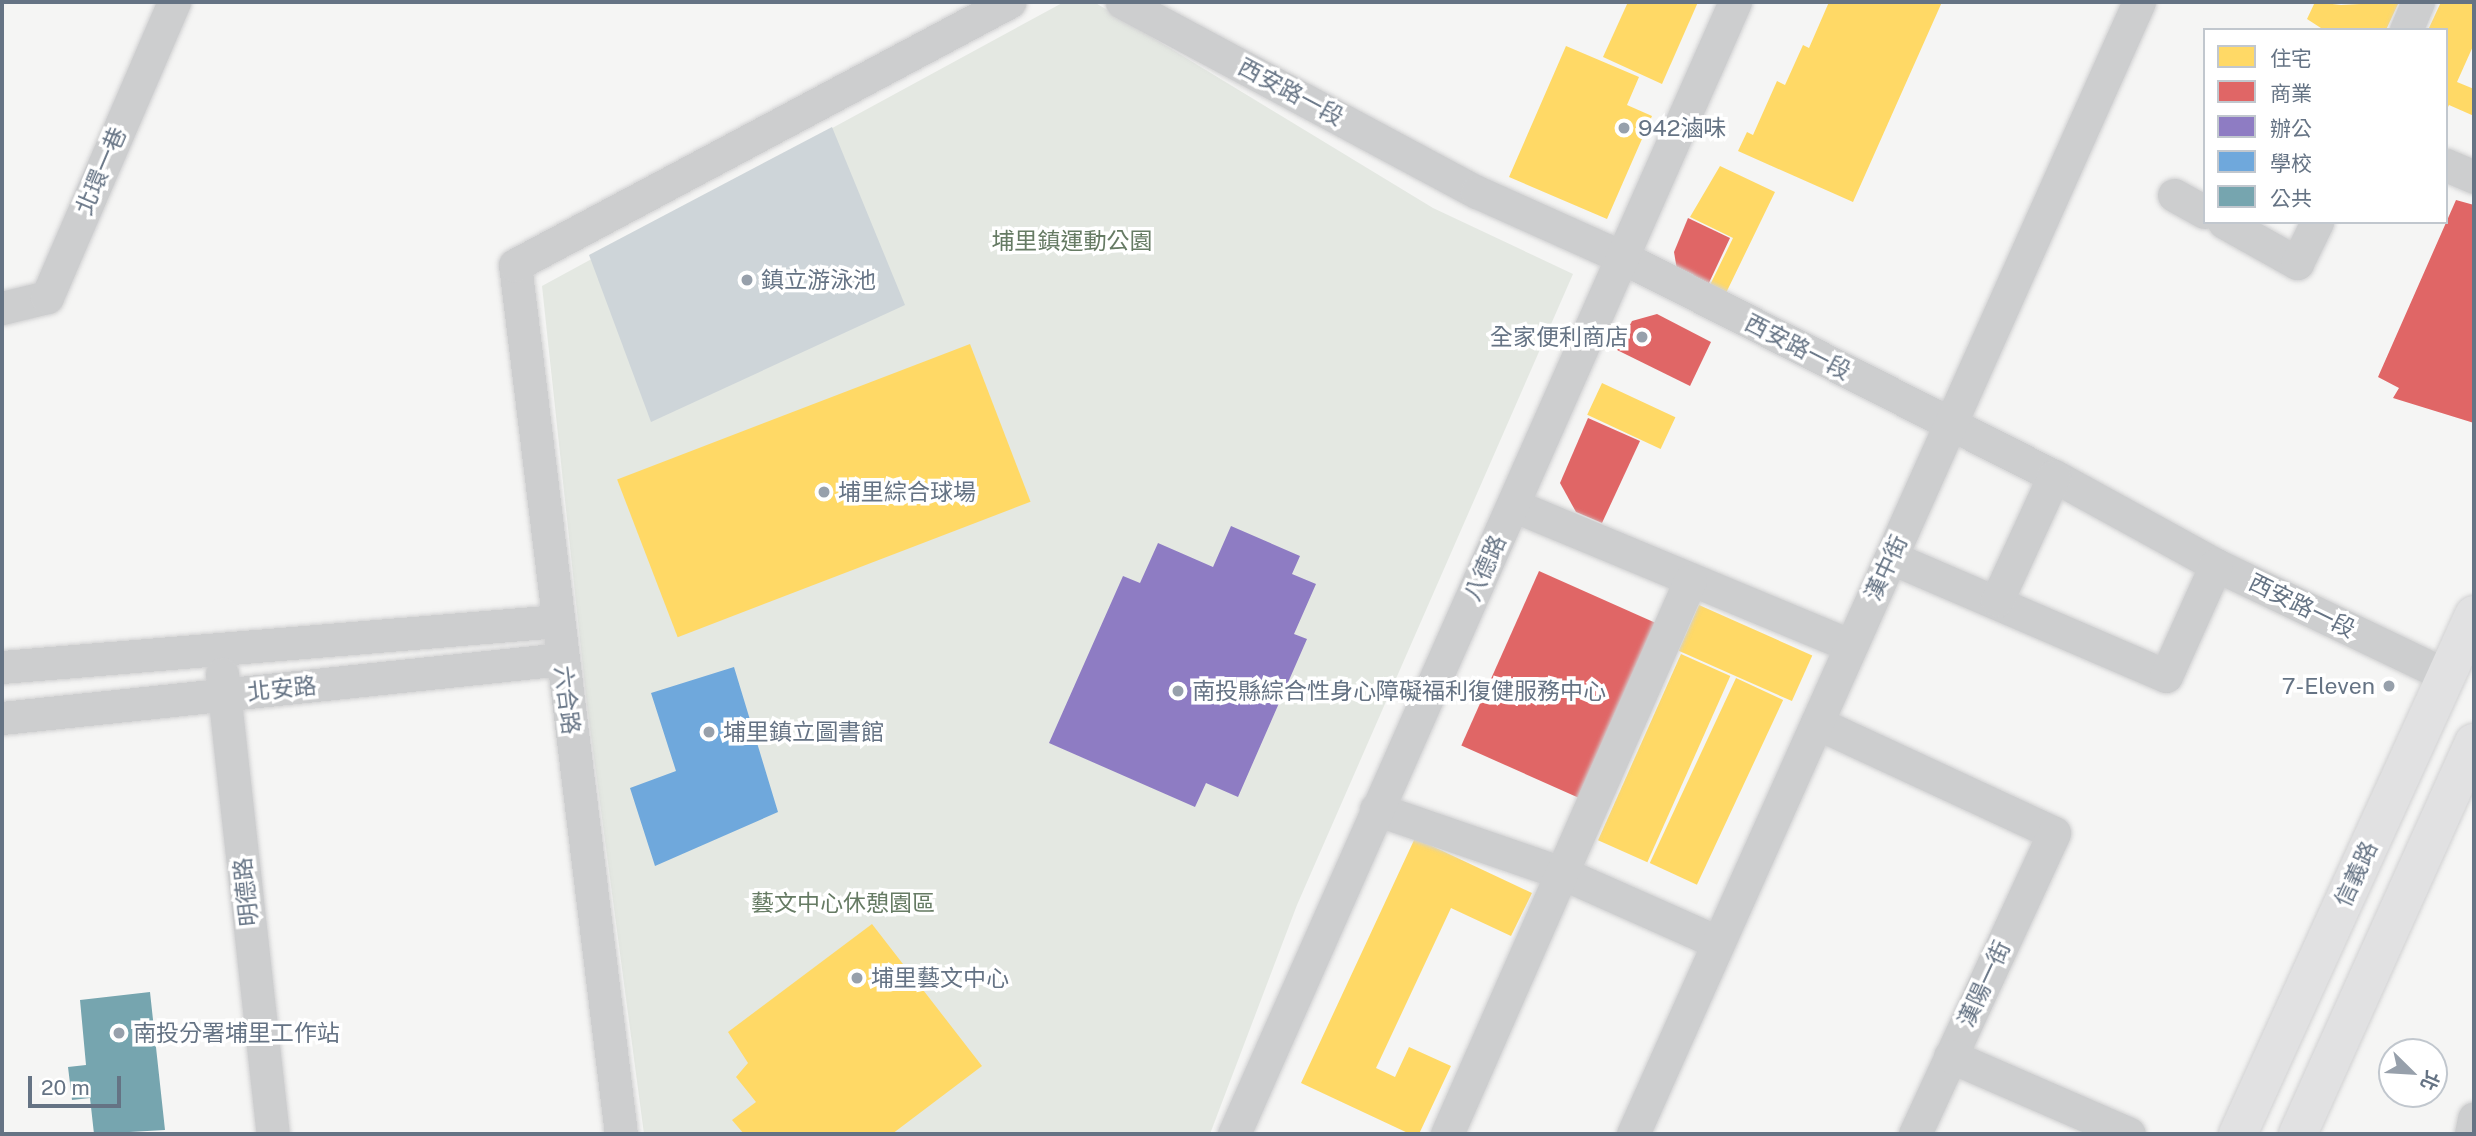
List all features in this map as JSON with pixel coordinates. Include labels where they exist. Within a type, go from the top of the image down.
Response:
[{"type":"main road","name":"信義路","points":[[2238,1134],[2461,684],[2474,615]]},
{"type":"main road","points":[[2298,1134],[2474,743]]},
{"type":"street","name":"北環一巷","points":[[2,308],[47,297],[174,2]]},
{"type":"street","name":"六合路","points":[[621,1134],[515,265],[1009,2]]},
{"type":"street","name":"西安路一段","points":[[1122,2],[1476,192],[1624,258],[1949,425],[2054,475],[2216,565],[2461,684]]},
{"type":"street","name":"八德路","points":[[1234,1134],[1624,258],[1735,2]]},
{"type":"street","name":"漢中街","points":[[1633,1134],[1715,941],[1892,558],[2139,2]]},
{"type":"street","points":[[2407,28],[2418,2]]},
{"type":"street","points":[[2448,166],[2474,177]]},
{"type":"street","points":[[2174,195],[2203,211]]},
{"type":"street","points":[[2228,224],[2297,263],[2316,224]]},
{"type":"street","points":[[1997,600],[2054,475]]},
{"type":"street","points":[[1513,505],[1690,581],[1850,645]]},
{"type":"street","points":[[1892,558],[1997,600],[2166,676],[2216,565]]},
{"type":"street","points":[[1447,1134],[1690,581]]},
{"type":"street","name":"北安路","points":[[2,667],[558,621]]},
{"type":"street","name":"明德路","points":[[219,649],[273,1134]]},
{"type":"street","name":"北安路","points":[[2,718],[562,659]]},
{"type":"street","points":[[79,661],[85,710]]},
{"type":"street","name":"漢陽一街","points":[[1817,723],[2054,833],[1914,1134]]},
{"type":"street","points":[[1377,809],[1562,873],[1715,941]]},
{"type":"street","points":[[1950,1056],[2129,1134]]},
{"type":"street","points":[[2471,1134],[2474,1118]]},
{"type":"green space","name":"埔里鎮運動公園","points":[[1064,2],[1094,2],[1433,208],[1573,274],[1297,905],[1210,1134],[644,1134],[587,705],[542,286]]},
{"type":"shaded area","name":"鎮立游泳池","points":[[832,127],[905,305],[651,422],[589,255]]},
{"type":"building: 住宅","points":[[1628,2],[1698,2],[1662,84],[1603,57]]},
{"type":"building: 住宅","points":[[1829,2],[1942,2],[1853,202],[1738,151],[1747,132],[1753,135],[1777,81],[1785,85],[1803,45],[1809,48]]},
{"type":"building: 住宅","points":[[2315,2],[2341,5],[2399,2],[2387,28],[2321,28],[2307,19]]},
{"type":"building: 住宅","points":[[2441,2],[2474,2],[2474,44],[2457,82],[2474,89],[2474,116],[2449,105],[2448,107],[2448,28],[2429,28]]},
{"type":"building: 住宅","points":[[1566,46],[1639,77],[1627,105],[1652,116],[1607,219],[1509,177]]},
{"type":"building: 住宅","points":[[1720,166],[1775,192],[1726,293],[1710,285],[1733,238],[1690,217]]},
{"type":"building: 住宅","name":"埔里綜合球場","points":[[970,344],[1031,502],[678,637],[617,479]]},
{"type":"building: 住宅","points":[[1602,383],[1675,417],[1661,449],[1587,415]]},
{"type":"building: 住宅","points":[[1699,605],[1812,655],[1792,701],[1679,651]]},
{"type":"building: 住宅","points":[[1681,654],[1730,676],[1647,862],[1598,840]]},
{"type":"building: 住宅","points":[[1736,678],[1783,700],[1697,885],[1650,863]]},
{"type":"building: 住宅","points":[[1415,838],[1532,893],[1511,936],[1451,908],[1376,1068],[1395,1077],[1409,1047],[1451,1066],[1419,1134],[1410,1134],[1301,1083]]},
{"type":"building: 住宅","name":"埔里藝文中心","points":[[872,924],[982,1066],[892,1134],[744,1134],[732,1120],[756,1102],[736,1077],[748,1063],[728,1032]]},
{"type":"building: 商業","points":[[2456,200],[2474,205],[2474,423],[2393,398],[2399,388],[2378,377],[2445,224],[2448,224]]},
{"type":"building: 商業","points":[[1688,218],[1730,238],[1708,285],[1677,270],[1674,252]]},
{"type":"building: 商業","points":[[1657,314],[1711,342],[1690,386],[1617,350],[1632,321]]},
{"type":"building: 商業","points":[[1588,418],[1640,441],[1602,523],[1576,512],[1560,483]]},
{"type":"building: 商業","points":[[1539,571],[1657,623],[1579,798],[1461,745]]},
{"type":"building: 辦公","name":"南投縣綜合性身心障礙福利復健服務中心","points":[[1231,526],[1300,556],[1292,574],[1316,584],[1294,634],[1307,639],[1238,797],[1206,783],[1195,807],[1049,743],[1123,576],[1140,583],[1158,543],[1213,567]]},
{"type":"building: 學校","name":"埔里鎮立圖書館","points":[[734,667],[778,812],[655,866],[630,788],[676,771],[651,693]]},
{"type":"building: 公共","name":"南投分署埔里工作站","points":[[150,992],[165,1130],[94,1134],[90,1098],[72,1100],[68,1067],[86,1065],[80,1000]]},
{"type":"place","name":"942滷味","points":[[1624,128]]},
{"type":"place","name":"鎮立游泳池","points":[[747,280]]},
{"type":"place","name":"全家便利商店","points":[[1642,337]]},
{"type":"place","name":"埔里綜合球場","points":[[824,492]]},
{"type":"place","name":"7-Eleven","points":[[2389,686]]},
{"type":"place","name":"南投縣綜合性身心障礙福利復健服務中心","points":[[1178,691]]},
{"type":"place","name":"埔里鎮立圖書館","points":[[709,732]]},
{"type":"place","name":"埔里藝文中心","points":[[857,978]]},
{"type":"place","name":"南投分署埔里工作站","points":[[119,1033]]},
{"type":"park label","name":"藝文中心休憩園區","points":[[843,903]]}]
